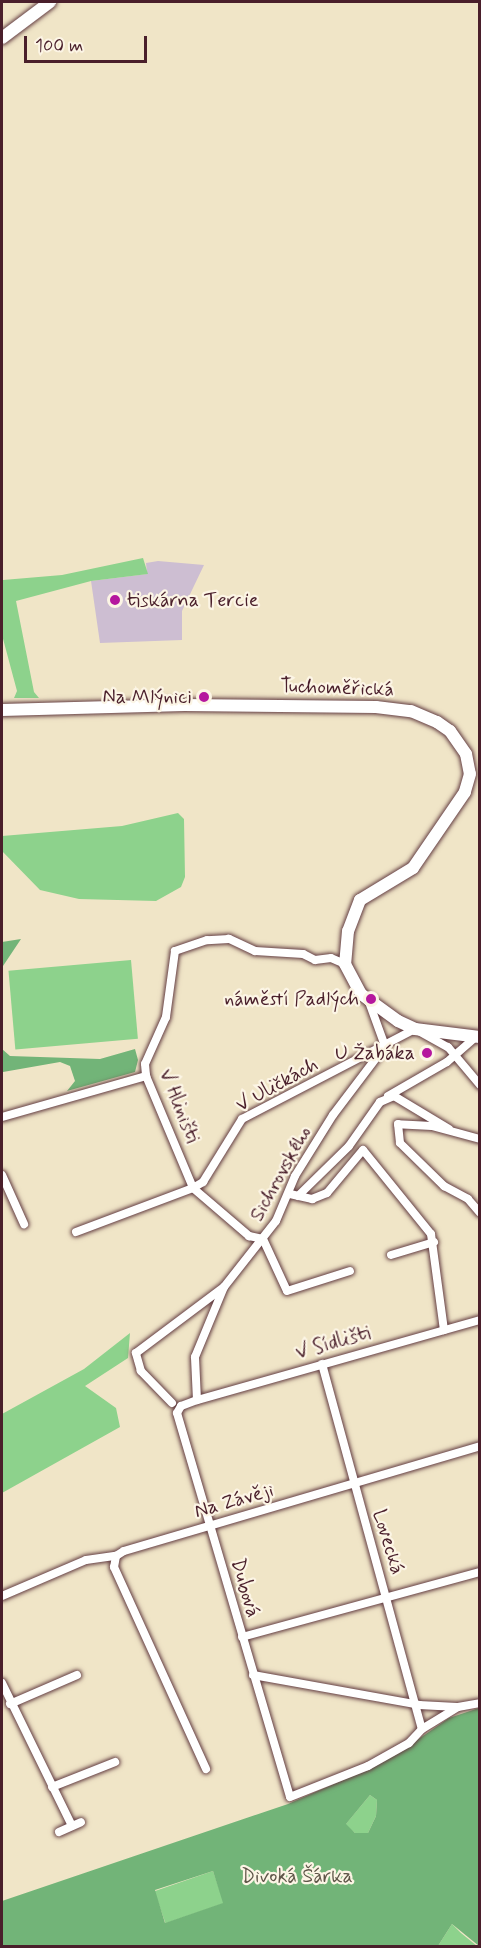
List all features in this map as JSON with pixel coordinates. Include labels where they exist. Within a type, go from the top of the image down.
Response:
[{"type":"street","points":[[2,38],[50,2]]},
{"type":"street","name":"Tuchoměřická","points":[[2,710],[184,705],[376,707],[411,711],[450,731],[469,764],[465,792],[413,868],[360,900],[348,931],[345,964]]},
{"type":"street","name":"V Hliništi","points":[[263,1239],[249,1236],[193,1188],[146,1076],[145,1064],[171,1000],[175,951],[207,940],[229,939],[255,951],[303,954],[315,960],[331,958],[345,964]]},
{"type":"street","points":[[345,964],[352,982],[369,1002],[448,1047],[463,1061],[480,1085]]},
{"type":"street","points":[[369,1002],[385,1046],[415,1029],[478,1037]]},
{"type":"street","points":[[294,1195],[349,1146],[380,1101],[478,1037]]},
{"type":"street","name":"V Uličkách","points":[[76,1232],[193,1188],[203,1182],[242,1119],[385,1046]]},
{"type":"street","name":"Sichrovského","points":[[172,1403],[141,1371],[136,1353],[224,1287],[263,1239],[294,1195],[295,1176],[333,1115],[385,1046]]},
{"type":"street","points":[[2,1117],[146,1076]]},
{"type":"street","points":[[380,1101],[394,1096],[452,1131]]},
{"type":"street","points":[[480,1139],[452,1131],[398,1124],[400,1143],[444,1186],[468,1198],[480,1213]]},
{"type":"street","points":[[294,1195],[312,1199],[327,1193],[363,1150],[434,1242],[444,1330]]},
{"type":"street","points":[[2,1175],[5,1193],[24,1224]]},
{"type":"street","points":[[263,1239],[290,1292],[350,1271]]},
{"type":"street","points":[[392,1255],[434,1242]]},
{"type":"street","name":"Sichrovského","points":[[197,1400],[195,1357],[224,1287]]},
{"type":"street","name":"V Sídlišti","points":[[197,1400],[480,1320]]},
{"type":"street","name":"Lovecká","points":[[322,1364],[354,1484],[419,1705],[422,1729]]},
{"type":"street","name":"Dubová","points":[[197,1400],[181,1406],[177,1413],[290,1797],[368,1766],[409,1743],[422,1729]]},
{"type":"street","name":"Na Závěji","points":[[2,1596],[86,1560],[116,1556],[209,1526],[480,1446]]},
{"type":"street","points":[[116,1556],[114,1567],[206,1768]]},
{"type":"street","points":[[242,1637],[480,1572]]},
{"type":"street","points":[[10,1704],[77,1675]]},
{"type":"street","points":[[253,1675],[419,1705],[458,1707],[480,1702]]},
{"type":"street","points":[[2,1683],[10,1704],[72,1826]]},
{"type":"street","points":[[422,1729],[458,1707]]},
{"type":"street","points":[[52,1787],[115,1762]]},
{"type":"street","points":[[59,1832],[81,1822]]},
{"type":"shaded area","points":[[158,561],[204,565],[182,611],[182,640],[100,643],[91,581],[147,574],[146,563]]},
{"type":"green space","points":[[143,558],[148,574],[91,581],[16,601],[34,692],[39,698],[14,698],[17,691],[2,635],[3,580],[62,575]]},
{"type":"green space","points":[[178,813],[184,819],[185,877],[181,887],[156,901],[79,899],[40,890],[2,851],[2,836],[122,826]]},
{"type":"green space","points":[[21,939],[3,966],[2,974],[2,942]]},
{"type":"green space","points":[[131,960],[138,1039],[15,1049],[8,971]]},
{"type":"green space","points":[[2,1049],[10,1056],[100,1059],[135,1049],[138,1060],[135,1072],[67,1091],[75,1081],[70,1066],[60,1062],[3,1072]]},
{"type":"green space","points":[[130,1333],[128,1358],[85,1386],[116,1408],[120,1427],[2,1493],[2,1414],[84,1369]]},
{"type":"green space","name":"Divoká Šárka","points":[[479,1708],[479,1946],[452,1924],[438,1946],[2,1946],[2,1901],[288,1804],[359,1773],[407,1747],[449,1718]],"holes":[[[370,1795],[377,1800],[376,1816],[368,1833],[355,1833],[346,1824]],[[213,1871],[223,1903],[165,1923],[155,1890]]]},
{"type":"green space","points":[[370,1795],[377,1800],[376,1816],[368,1833],[355,1833],[345,1825]]},
{"type":"green space","points":[[213,1871],[224,1903],[165,1923],[154,1891]]},
{"type":"green space","points":[[452,1924],[461,1933],[477,1946],[438,1946]]},
{"type":"place","name":"tiskárna Tercie","points":[[115,600]]},
{"type":"place","name":"Na Mlýnici","points":[[204,697]]},
{"type":"place","name":"náměstí Padlých","points":[[371,999]]},
{"type":"place","name":"U Žabáka","points":[[427,1053]]}]
